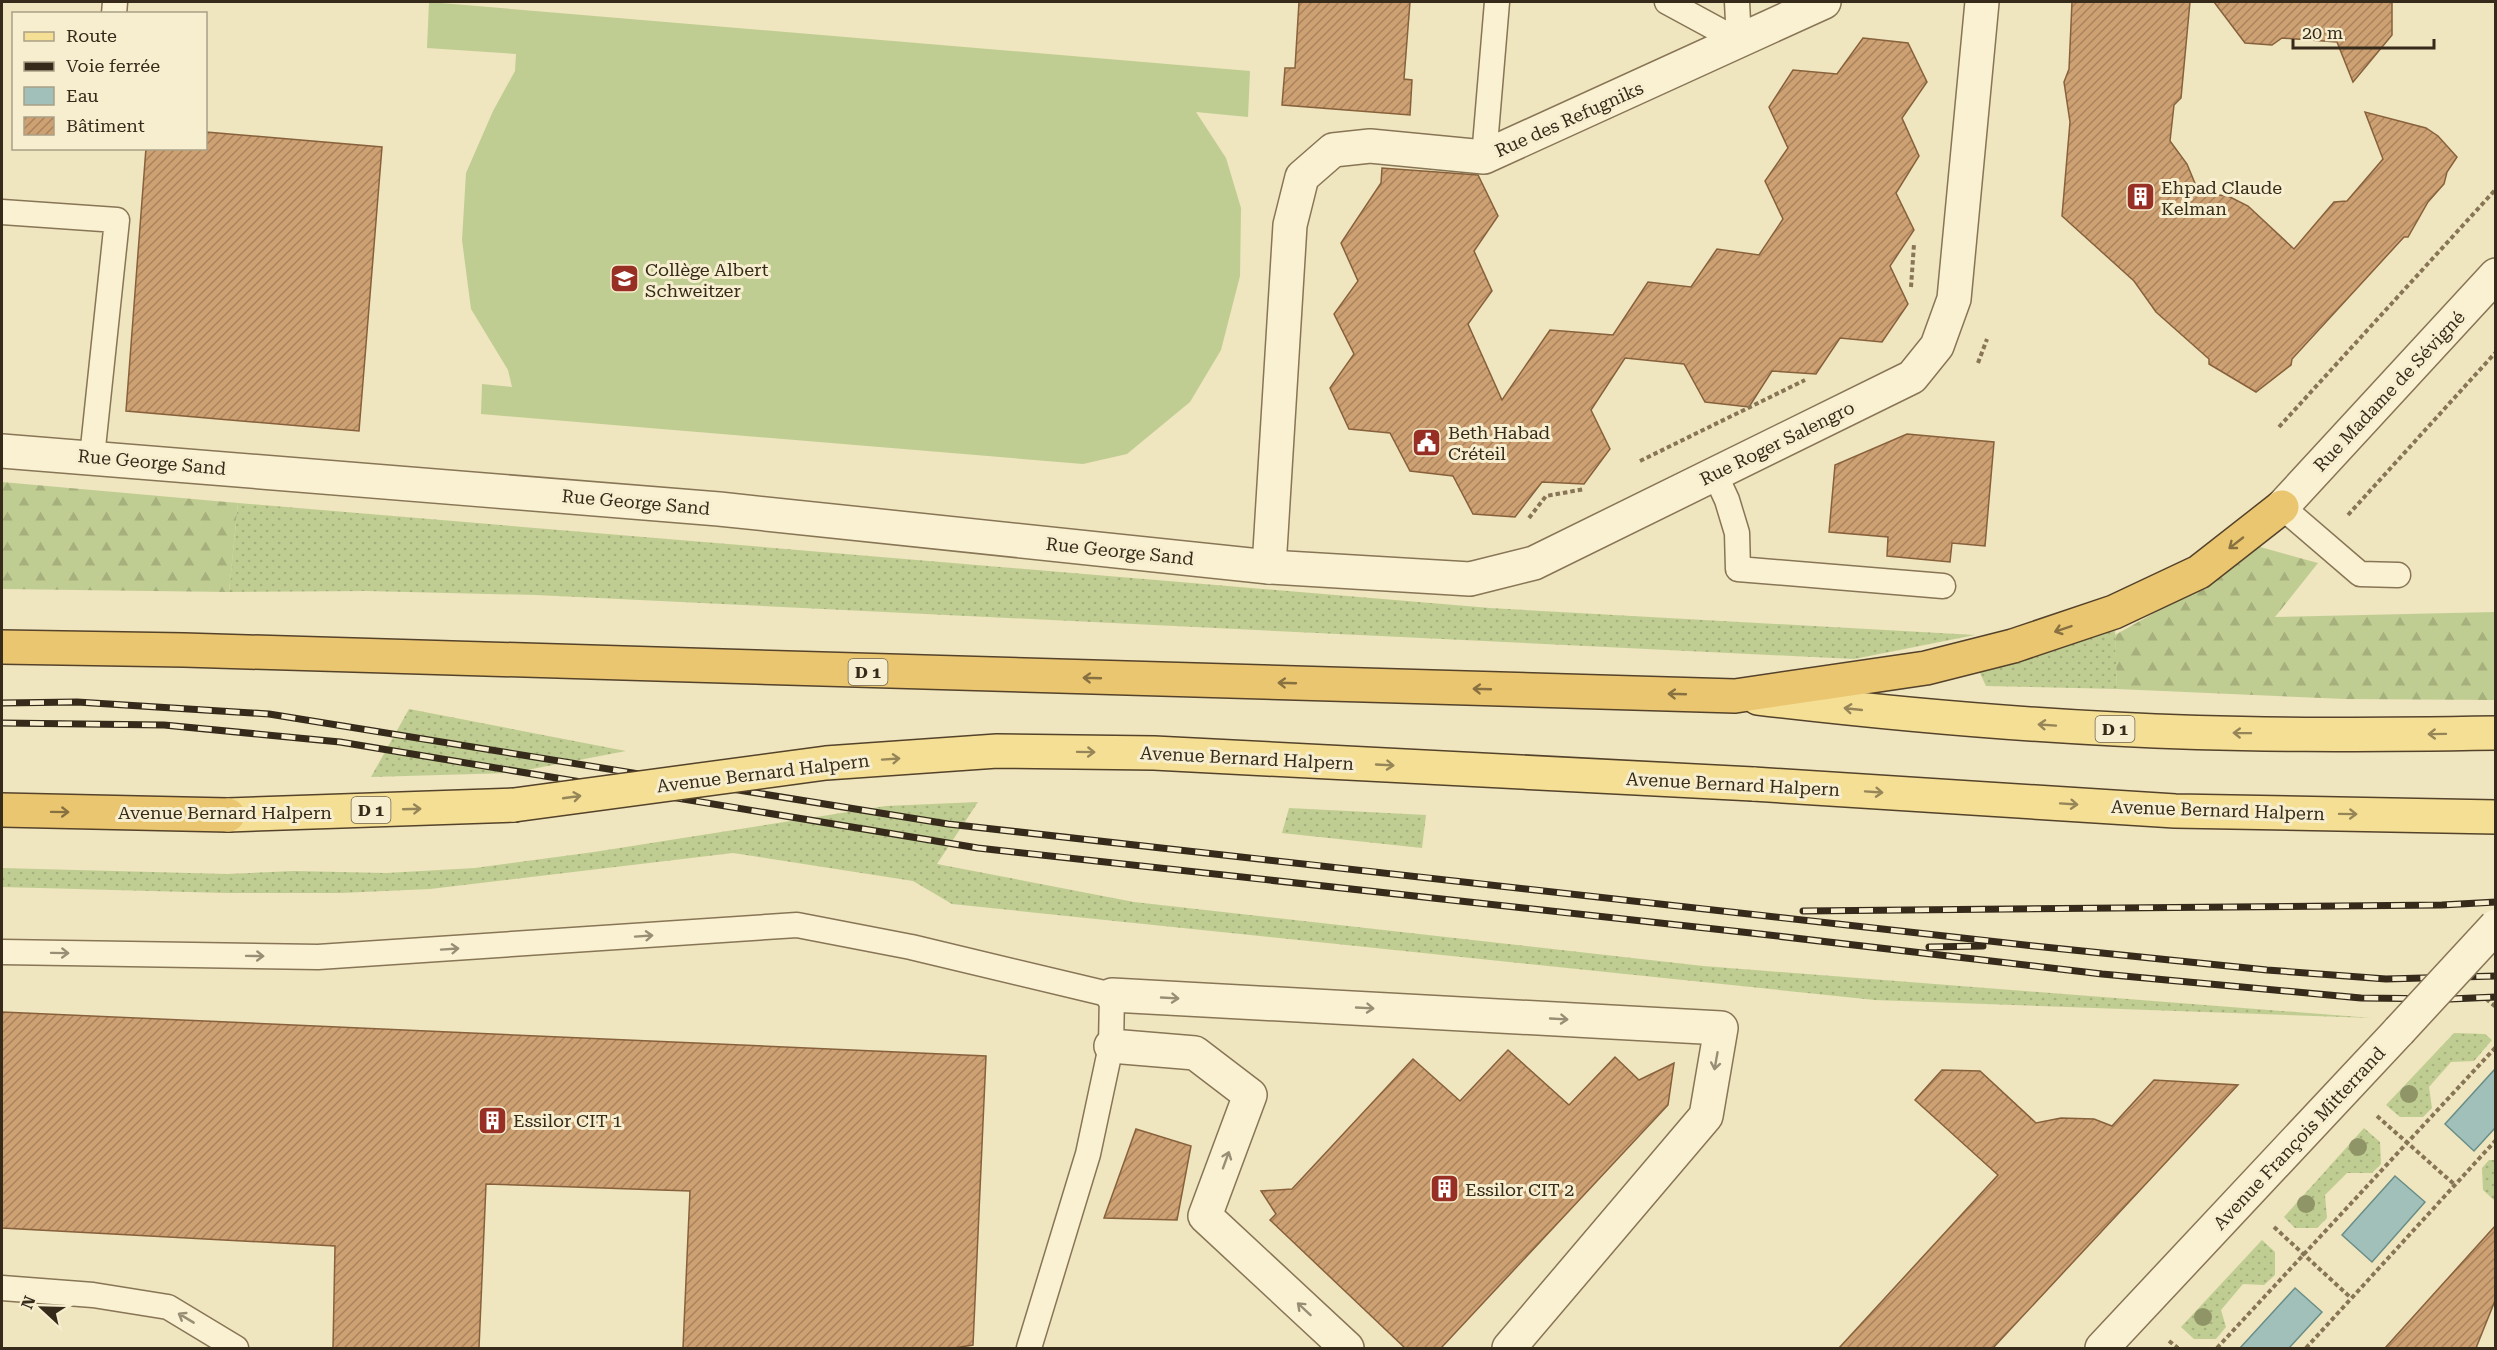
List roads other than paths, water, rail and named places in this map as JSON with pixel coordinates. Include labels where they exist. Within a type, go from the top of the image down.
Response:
[{"type":"highway","points":[[1736,696],[1926,668],[2013,646],[2114,612],[2199,572],[2282,507]]},
{"type":"highway","name":"D 1","points":[[2,647],[184,650],[1736,696]]},
{"type":"highway","name":"Avenue Bernard Halpern","points":[[2,810],[228,815]]},
{"type":"main road","name":"D 1","points":[[1736,696],[1914,716],[2115,729],[2356,735],[2496,733]]},
{"type":"main road","name":"Avenue Bernard Halpern","points":[[228,815],[514,805],[826,764],[997,751],[1154,753],[1753,784],[2175,811],[2496,817]]},
{"type":"street","name":"Rue des Refugniks","points":[[1269,567],[1290,225],[1302,177],[1333,150],[1370,146],[1484,157],[1824,2]]},
{"type":"street","name":"Rue Roger Salengro","points":[[1269,567],[1470,579],[1534,563],[1912,377],[1937,345],[1954,299],[1982,2]]},
{"type":"street","name":"Rue Madame de Sévigné","points":[[2282,507],[2496,274]]},
{"type":"street","name":"Rue George Sand","points":[[2,451],[719,509],[1269,567]]},
{"type":"street","name":"Avenue François Mitterrand","points":[[2102,1348],[2496,926]]},
{"type":"street","points":[[1112,995],[1721,1028],[1706,1116],[1509,1348]]},
{"type":"street","points":[[1111,1046],[1195,1053],[1250,1095],[1205,1216],[1347,1348]]},
{"type":"lane","points":[[1484,157],[1497,2]]},
{"type":"lane","points":[[1667,2],[1739,41]]},
{"type":"lane","points":[[1737,2],[1739,41]]},
{"type":"lane","points":[[2,212],[117,220],[92,457]]},
{"type":"lane","points":[[1715,474],[1727,500],[1737,533],[1738,569],[1943,586]]},
{"type":"lane","points":[[2282,507],[2360,574],[2398,575]]},
{"type":"lane","points":[[2,952],[318,957],[797,925],[911,947],[1112,995],[1111,1046],[1088,1154],[1029,1348]]},
{"type":"lane","points":[[2,1288],[93,1295],[168,1307],[236,1348]]},
{"type":"water","points":[[2495,1069],[2495,1128],[2474,1151],[2445,1124]]},
{"type":"water","points":[[2395,1176],[2425,1202],[2372,1262],[2342,1235]]},
{"type":"water","points":[[2295,1288],[2322,1312],[2289,1348],[2240,1348]]},
{"type":"railway","points":[[2,703],[77,702],[269,714],[948,824],[2034,946],[2267,970],[2386,979],[2496,976]]},
{"type":"railway","points":[[2,723],[164,725],[340,742],[978,848],[2102,974],[2361,998],[2496,997]]},
{"type":"railway","points":[[1803,911],[2442,905],[2496,902]]},
{"type":"railway","points":[[1929,947],[1983,946]]},
{"type":"place","name":"Ehpad Claude Kelman","points":[[2140,197]]},
{"type":"place","name":"Collège Albert Schweitzer","points":[[624,279]]},
{"type":"place","name":"Beth Habad Créteil","points":[[1427,442]]},
{"type":"place","name":"Essilor CIT 1","points":[[492,1120]]},
{"type":"place","name":"Essilor CIT 2","points":[[1444,1189]]}]
